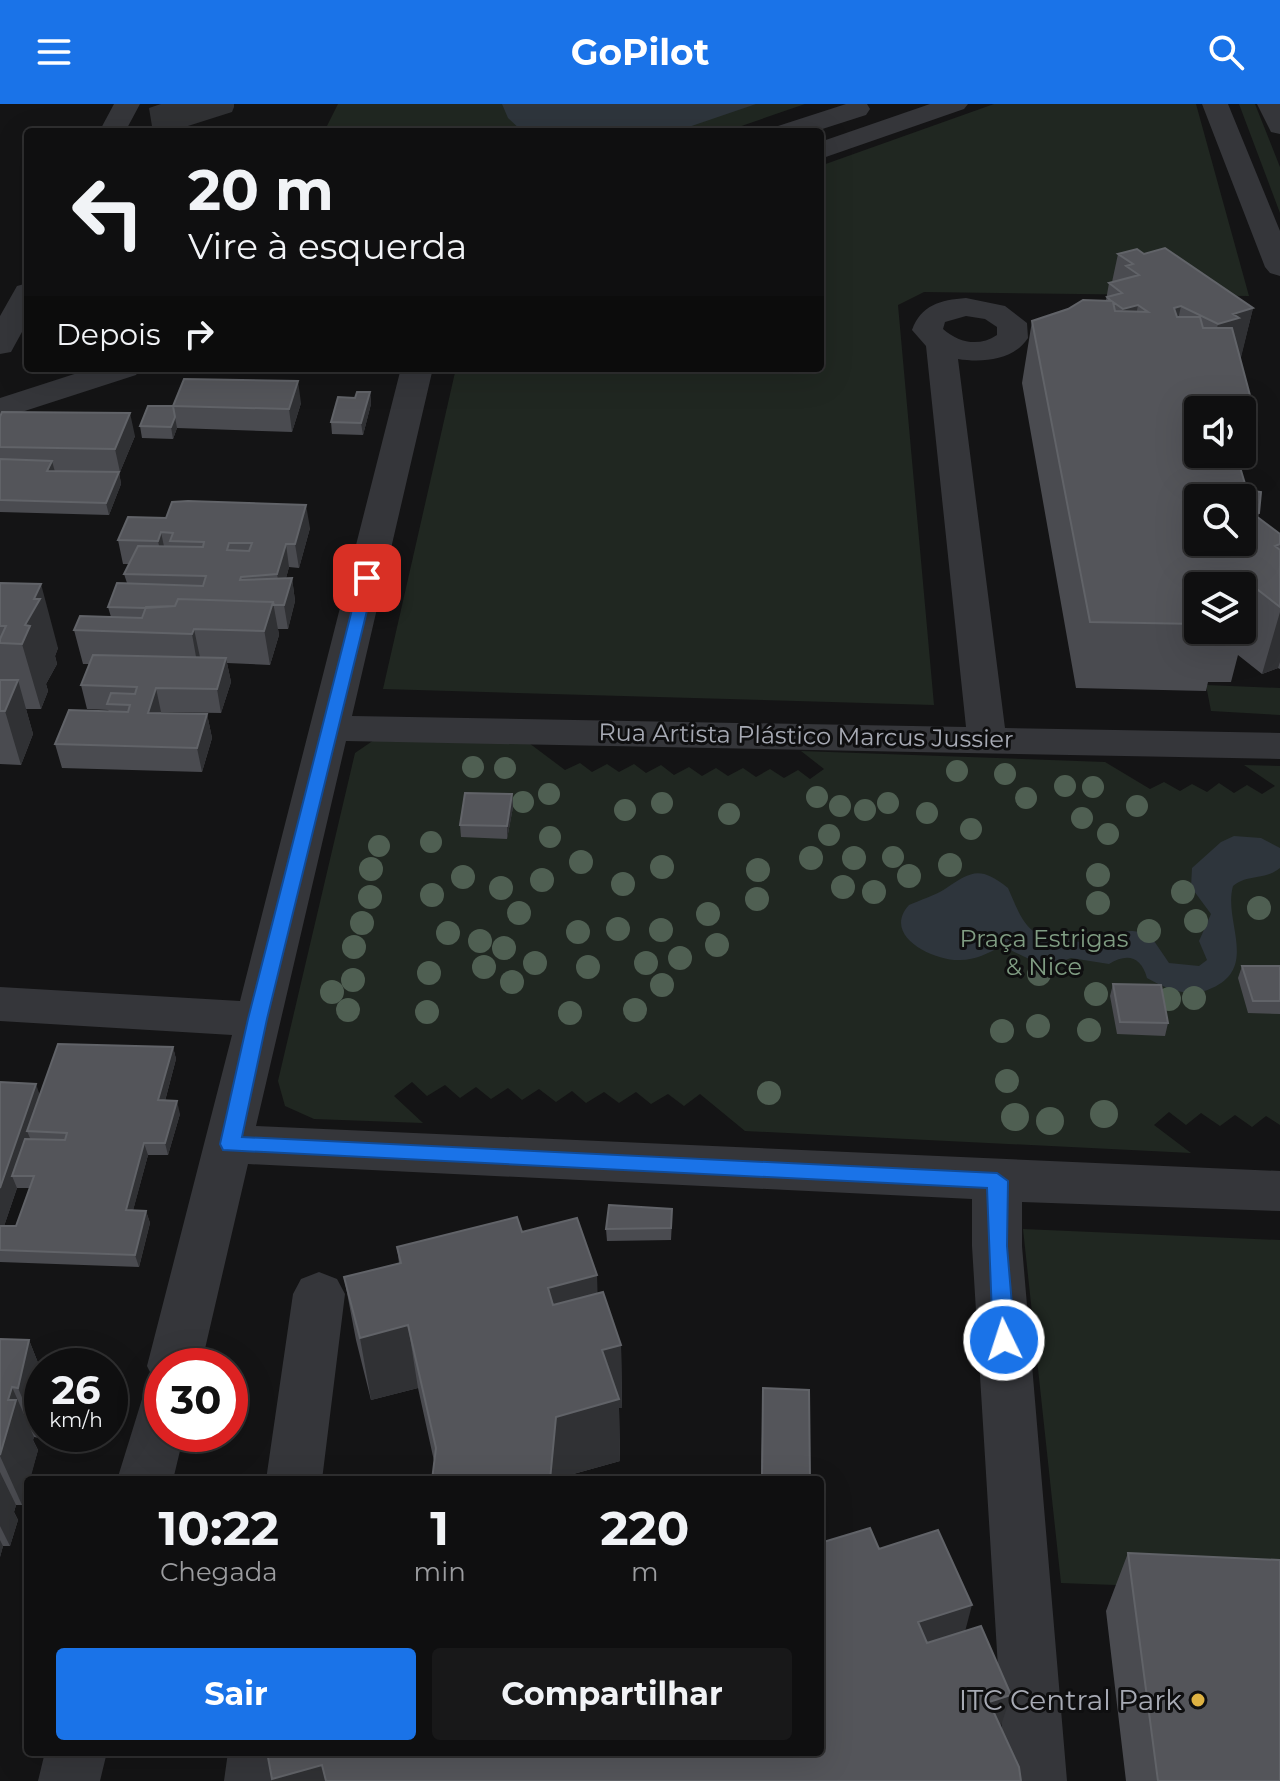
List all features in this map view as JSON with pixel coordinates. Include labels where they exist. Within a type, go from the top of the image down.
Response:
[{"type":"street","points":[[114,128],[127,104]]},
{"type":"street","points":[[799,128],[870,104]]},
{"type":"street","points":[[824,150],[955,104]]},
{"type":"street","points":[[1215,104],[1280,267]]},
{"type":"street","points":[[1270,104],[1280,126]]},
{"type":"street","points":[[0,345],[24,300]]},
{"type":"street","points":[[941,344],[987,739]]},
{"type":"street","points":[[0,381],[28,372]]},
{"type":"street","points":[[0,409],[113,372]]},
{"type":"street","points":[[179,1348],[230,1144],[257,1019],[332,728],[416,372]]},
{"type":"street","name":"Rua Artista Plástico Marcus Jussier","points":[[332,728],[1280,746]]},
{"type":"street","points":[[0,1004],[257,1019]]},
{"type":"street","points":[[230,1144],[997,1181],[1280,1191]]},
{"type":"street","points":[[997,1181],[997,1246],[1036,1781]]},
{"type":"street","points":[[295,1476],[319,1294]]},
{"type":"street","points":[[146,1476],[152,1452]]},
{"type":"street","points":[[69,1781],[75,1756]]},
{"type":"street","points":[[255,1781],[258,1756]]},
{"type":"green space","points":[[338,104],[805,104],[736,128],[326,128]]},
{"type":"green space","points":[[994,104],[1196,104],[1249,296],[924,292],[898,305],[934,705],[383,689],[455,372],[824,372],[824,165]]},
{"type":"green space","points":[[1239,104],[1255,104],[1280,167],[1280,213]]},
{"type":"green space","points":[[1206,685],[1280,688],[1280,715],[1211,711]]},
{"type":"green space","name":"Praça Estrigas & Nice","points":[[374,740],[529,743],[565,770],[580,763],[592,772],[607,764],[619,772],[634,764],[646,773],[661,765],[674,775],[689,767],[702,776],[716,768],[728,776],[743,768],[756,777],[770,769],[784,778],[798,770],[810,779],[824,769],[801,751],[1105,762],[1150,789],[1164,782],[1180,791],[1192,784],[1207,792],[1219,783],[1234,793],[1247,785],[1262,794],[1275,786],[1244,765],[1280,766],[1280,1125],[1266,1116],[1252,1127],[1235,1115],[1220,1126],[1201,1113],[1186,1125],[1169,1112],[1154,1125],[1191,1153],[745,1131],[700,1094],[684,1106],[668,1094],[651,1104],[636,1092],[619,1103],[604,1092],[586,1103],[572,1091],[556,1102],[539,1089],[522,1100],[508,1088],[491,1099],[476,1087],[460,1098],[445,1085],[427,1096],[412,1082],[394,1096],[423,1123],[314,1119],[285,1106],[278,1081],[355,753]]},
{"type":"green space","points":[[1023,1229],[1280,1240],[1280,1591],[1061,1583]]},
{"type":"shaded area","points":[[502,104],[756,104],[686,128],[519,128],[508,118]]},
{"type":"shaded area","points":[[1234,836],[1261,838],[1280,848],[1280,868],[1233,886],[1231,900],[1237,956],[1234,968],[1226,979],[1204,991],[1187,993],[1162,986],[1147,978],[1137,961],[1127,958],[1109,964],[1071,958],[1046,967],[1002,946],[971,959],[949,959],[914,944],[902,927],[902,916],[909,905],[969,875],[982,874],[1008,888],[1024,921],[1046,937],[1093,942],[1135,931],[1150,935],[1169,963],[1199,966],[1207,960],[1199,941],[1211,914],[1191,887],[1192,868],[1221,842]]},
{"type":"building","points":[[1165,248],[1253,308],[1233,314],[1239,318],[1218,324],[1181,306],[1174,308],[1177,317],[1200,317],[1203,328],[1232,328],[1250,396],[1184,396],[1184,468],[1240,468],[1245,484],[1184,484],[1184,556],[1256,556],[1256,516],[1280,534],[1280,544],[1275,546],[1280,550],[1280,607],[1256,588],[1256,572],[1184,572],[1184,624],[1090,622],[1032,321],[1068,309],[1083,300],[1111,301],[1107,297],[1122,293],[1109,283],[1139,275],[1126,266],[1133,264],[1118,254],[1137,249],[1144,254]],"holes":[[[1113,302],[1123,309],[1138,305],[1148,312],[1115,311]]]},
{"type":"building","points":[[184,379],[298,381],[289,409],[173,406]]},
{"type":"building","points":[[357,392],[370,392],[361,423],[331,422],[338,397],[355,398]]},
{"type":"building","points":[[148,406],[173,406],[175,417],[171,427],[140,426]]},
{"type":"building","points":[[2,412],[130,413],[115,449],[0,447]]},
{"type":"building","points":[[0,459],[52,461],[47,471],[119,472],[106,503],[0,500]]},
{"type":"building","points":[[1256,491],[1261,492],[1259,513],[1256,513]]},
{"type":"building","points":[[172,502],[306,505],[295,544],[286,544],[277,574],[241,577],[240,580],[292,578],[284,605],[178,599],[175,606],[108,607],[117,583],[203,586],[206,576],[124,574],[138,546],[203,547],[204,542],[170,541],[173,533],[161,532],[158,541],[118,540],[128,517],[166,518]],"holes":[[[229,543],[252,543],[249,551],[227,550]]]},
{"type":"building","points":[[0,583],[41,584],[34,599],[40,599],[25,625],[30,626],[22,644],[0,643],[6,626],[0,626]]},
{"type":"building","points":[[178,599],[273,602],[264,631],[194,629],[192,634],[74,630],[80,616],[142,618],[146,607],[175,606]]},
{"type":"building","points":[[93,655],[226,658],[217,689],[156,688],[148,713],[207,714],[197,748],[55,744],[69,710],[128,712],[130,705],[107,704],[111,693],[135,694],[137,687],[81,685]]},
{"type":"building","points":[[0,680],[18,680],[5,711],[0,711]]},
{"type":"building","points":[[465,793],[512,794],[507,826],[460,825]]},
{"type":"building","points":[[1242,966],[1280,966],[1280,1001],[1253,1001]]},
{"type":"building","points":[[1113,984],[1161,985],[1168,1023],[1120,1022]]},
{"type":"building","points":[[58,1044],[173,1047],[158,1100],[177,1101],[165,1143],[144,1143],[126,1210],[146,1211],[135,1255],[0,1250],[0,1226],[16,1226],[34,1176],[12,1176],[25,1139],[65,1140],[67,1133],[27,1131]]},
{"type":"building","points":[[0,1082],[36,1084],[0,1188]]},
{"type":"building","points":[[609,1205],[672,1209],[671,1228],[606,1229]]},
{"type":"building","points":[[517,1217],[522,1232],[577,1218],[597,1275],[548,1288],[553,1305],[603,1292],[621,1345],[602,1350],[619,1399],[556,1417],[550,1476],[432,1476],[436,1448],[408,1325],[360,1338],[344,1277],[401,1263],[397,1247]]},
{"type":"building","points":[[0,1339],[29,1340],[27,1348],[24,1348],[18,1388],[12,1387],[8,1400],[16,1400],[0,1455]]},
{"type":"building","points":[[763,1388],[809,1390],[810,1476],[762,1476]]},
{"type":"building","points":[[870,1528],[879,1549],[938,1530],[972,1605],[918,1622],[927,1643],[981,1626],[1011,1695],[989,1702],[1019,1767],[1021,1781],[326,1781],[322,1765],[272,1779],[268,1756],[824,1756],[824,1542]]},
{"type":"building","name":"ITC Central Park","points":[[1128,1553],[1280,1560],[1280,1781],[1158,1781]]},
{"type":"place","name":"ITC Central Park","points":[[1198,1700]]},
{"type":"route","points":[[367,578],[257,1019],[230,1144],[997,1181],[997,1246],[1004,1340]]}]
